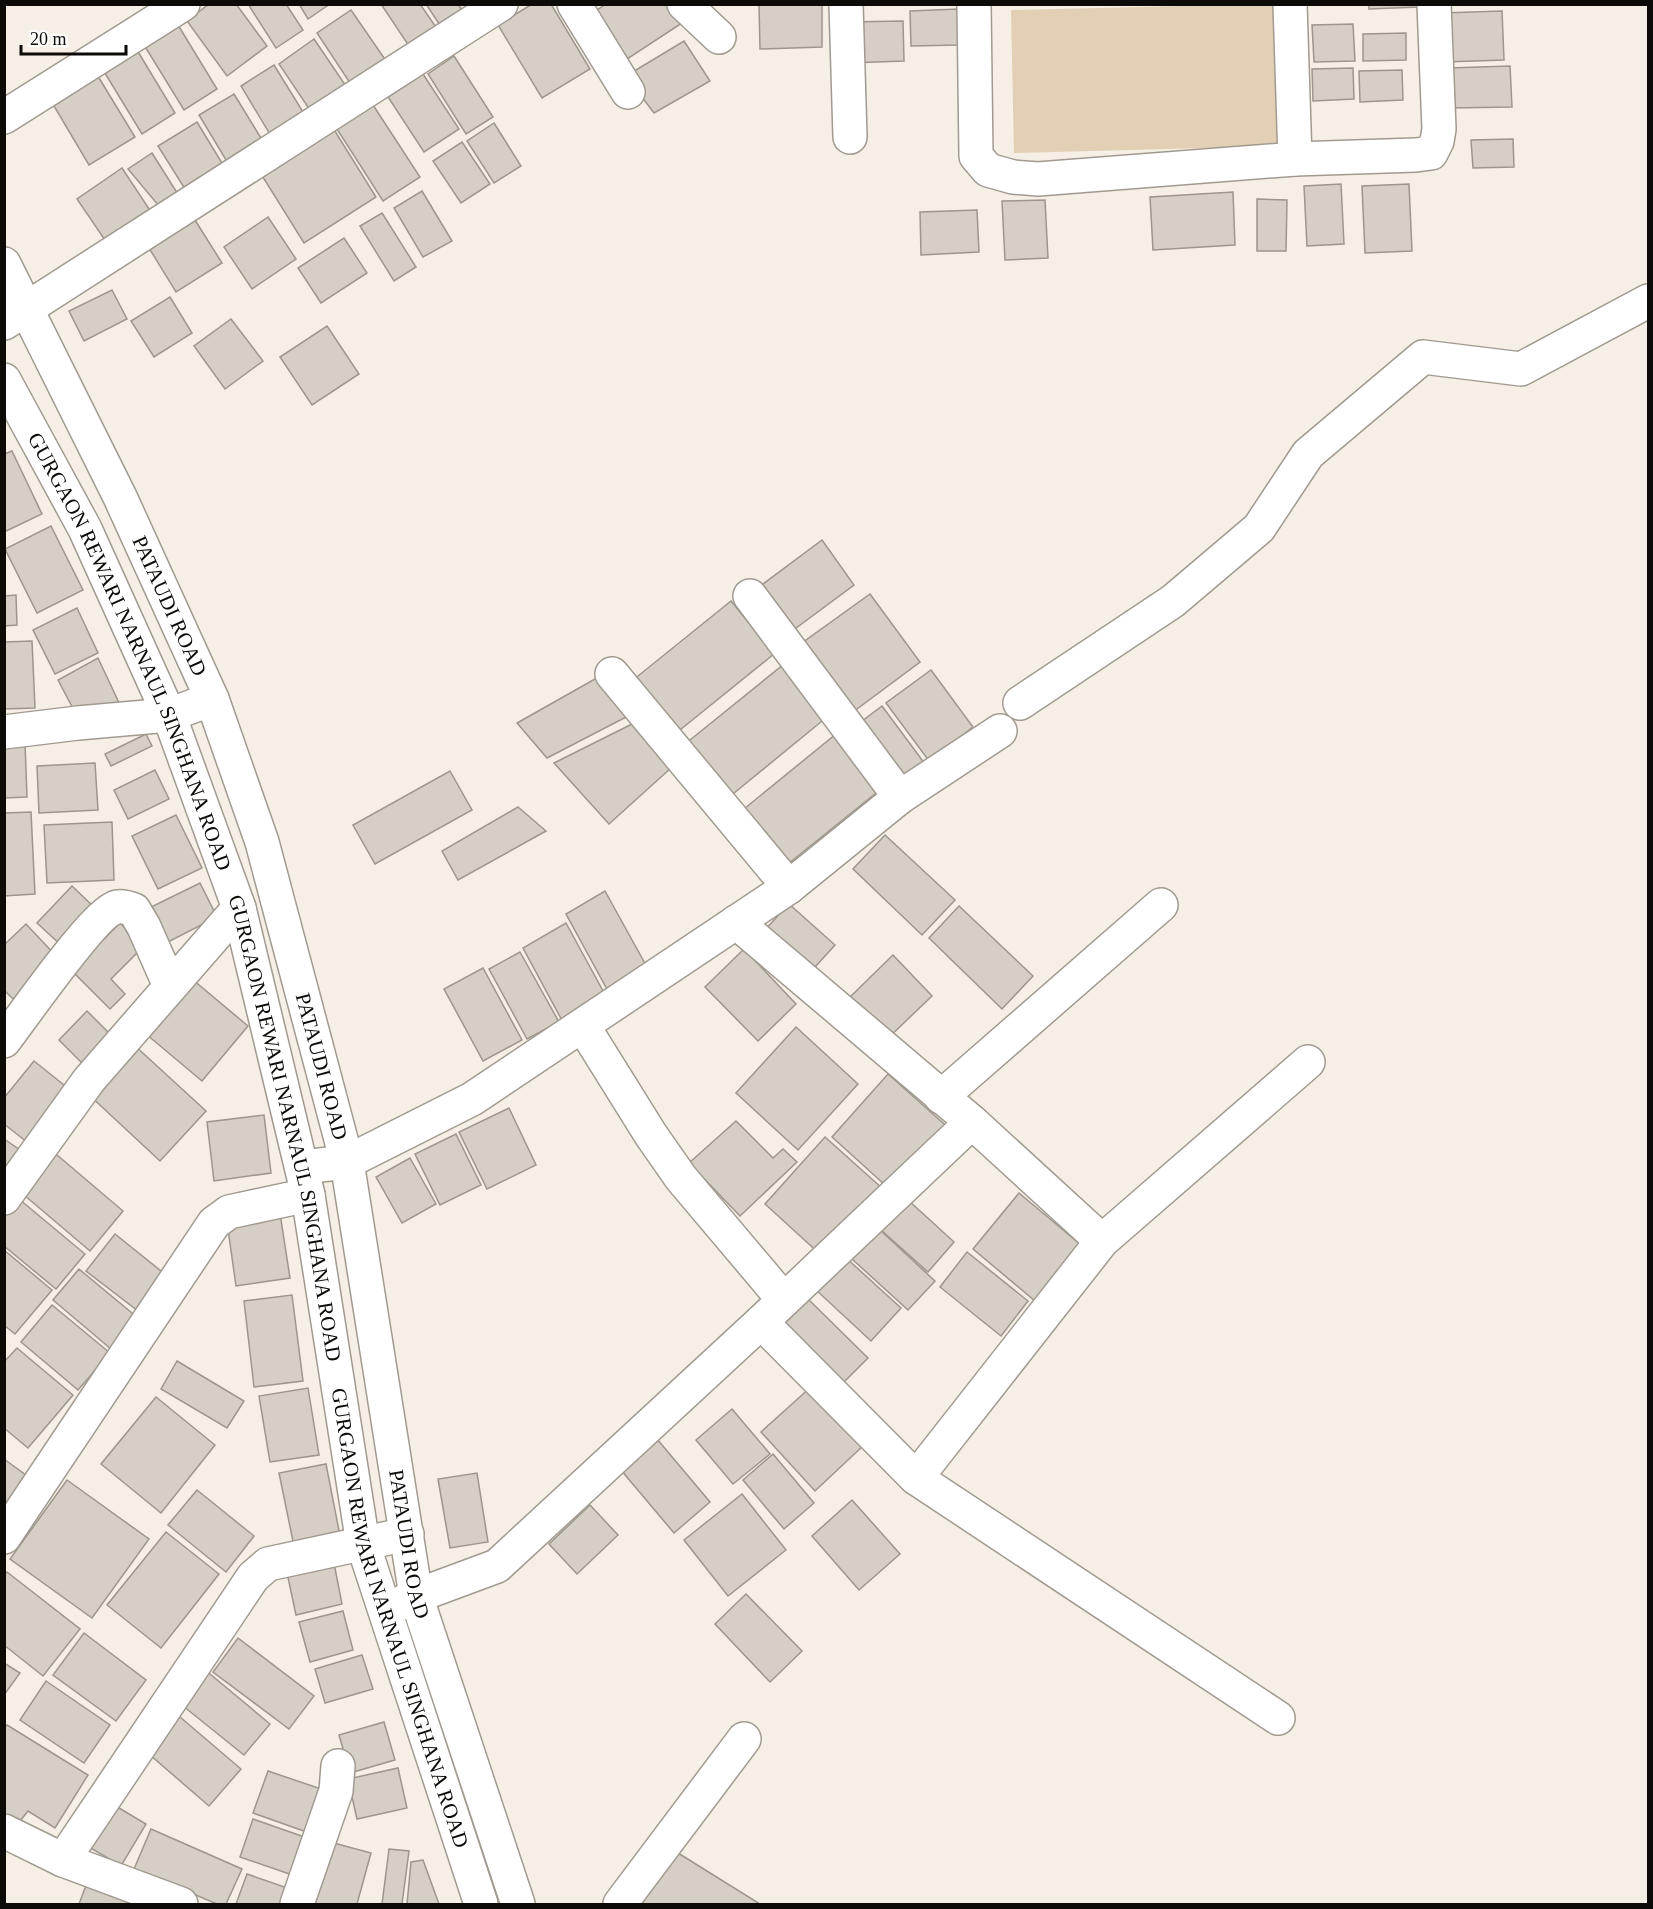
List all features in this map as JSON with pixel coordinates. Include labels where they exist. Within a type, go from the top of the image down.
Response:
[{"type":"street","points":[[4,117],[183,4]]},
{"type":"street","points":[[16,316],[501,4]]},
{"type":"street","points":[[574,4],[628,92]]},
{"type":"street","points":[[684,4],[719,37]]},
{"type":"street","points":[[846,4],[850,137]]},
{"type":"street","points":[[980,4],[974,5],[976,156],[988,170],[1013,177],[1038,179],[1295,159],[1431,153],[1437,141],[1439,129],[1434,4]]},
{"type":"street","points":[[1290,4],[1295,159]]},
{"type":"street","name":"PATAUDI ROAD","points":[[4,264],[16,316],[120,497],[212,699],[262,842],[347,1162],[417,1596],[518,1905]]},
{"type":"street","points":[[1020,703],[1173,601],[1259,528],[1308,454],[1423,357],[1521,369],[1648,301]]},
{"type":"street","name":"GURGAON REWARI NARNAUL SINGHANA ROAD","points":[[4,380],[85,529],[169,715],[239,908],[305,1181],[363,1544],[481,1905]]},
{"type":"street","points":[[750,596],[900,797]]},
{"type":"street","points":[[612,674],[789,887]]},
{"type":"street","points":[[4,732],[169,715],[212,699]]},
{"type":"street","points":[[4,1537],[214,1223],[229,1212],[347,1162],[472,1099],[789,887],[900,797],[1000,730]]},
{"type":"street","points":[[941,1097],[1161,905]]},
{"type":"street","points":[[4,1041],[59,967],[114,907],[134,910],[170,986]]},
{"type":"street","points":[[4,1198],[89,1080],[239,908]]},
{"type":"street","points":[[736,922],[972,1122],[1102,1241]]},
{"type":"street","points":[[583,1026],[651,1135],[772,1311],[916,1478],[1278,1718]]},
{"type":"street","points":[[916,1478],[1102,1241],[1308,1062]]},
{"type":"street","points":[[385,1610],[497,1566],[972,1122]]},
{"type":"street","points":[[63,1860],[253,1577],[268,1564],[407,1534]]},
{"type":"street","points":[[620,1905],[744,1740]]},
{"type":"street","points":[[297,1905],[336,1791],[339,1766]]},
{"type":"street","points":[[4,1831],[63,1860],[181,1905]]},
{"type":"shaded area","points":[[1276,5],[1280,146],[1014,153],[1011,10]]},
{"type":"building","points":[[209,4],[236,4],[267,46],[227,76],[187,21]]},
{"type":"building","points":[[248,4],[286,4],[303,30],[276,48]]},
{"type":"building","points":[[299,4],[325,4],[327,6],[308,19]]},
{"type":"building","points":[[381,4],[420,4],[438,30],[411,49]]},
{"type":"building","points":[[426,4],[458,4],[467,18],[445,33]]},
{"type":"building","points":[[532,4],[551,4],[590,69],[542,98],[498,25]]},
{"type":"building","points":[[606,4],[670,4],[682,23],[615,67],[588,16]]},
{"type":"building","points":[[759,4],[822,4],[822,47],[760,49]]},
{"type":"building","points":[[1369,4],[1419,4],[1419,7],[1369,9]]},
{"type":"building","points":[[958,9],[959,45],[911,46],[910,11]]},
{"type":"building","points":[[351,10],[391,68],[356,92],[317,33]]},
{"type":"building","points":[[1502,11],[1504,60],[1444,62],[1442,13]]},
{"type":"building","points":[[903,21],[904,61],[848,63],[847,22]]},
{"type":"building","points":[[1353,24],[1355,61],[1314,62],[1312,25]]},
{"type":"building","points":[[178,25],[217,89],[184,110],[144,45]]},
{"type":"building","points":[[1406,33],[1406,60],[1363,61],[1363,34]]},
{"type":"building","points":[[314,39],[352,95],[316,119],[279,64]]},
{"type":"building","points":[[684,41],[710,81],[654,113],[626,76]]},
{"type":"building","points":[[137,50],[175,113],[142,134],[103,70]]},
{"type":"building","points":[[454,56],[493,117],[466,134],[428,74]]},
{"type":"building","points":[[274,65],[311,125],[277,146],[241,86]]},
{"type":"building","points":[[1510,66],[1512,107],[1450,108],[1449,68]]},
{"type":"building","points":[[1353,68],[1354,99],[1313,101],[1312,69]]},
{"type":"building","points":[[1402,70],[1403,100],[1360,102],[1359,71]]},
{"type":"building","points":[[96,73],[135,137],[89,165],[51,101]]},
{"type":"building","points":[[423,74],[459,129],[424,152],[388,97]]},
{"type":"building","points":[[234,94],[267,148],[232,170],[199,115]]},
{"type":"building","points":[[373,105],[420,177],[383,201],[337,129]]},
{"type":"building","points":[[197,122],[228,173],[190,197],[158,146]]},
{"type":"building","points":[[494,123],[521,166],[494,183],[467,141]]},
{"type":"building","points":[[333,128],[376,197],[304,243],[261,174]]},
{"type":"building","points":[[1513,139],[1514,167],[1473,168],[1471,140]]},
{"type":"building","points":[[462,142],[490,184],[461,203],[433,161]]},
{"type":"building","points":[[152,153],[181,199],[164,212],[128,169]]},
{"type":"building","points":[[122,168],[157,221],[113,252],[77,199]]},
{"type":"building","points":[[1341,184],[1344,244],[1307,246],[1304,186]]},
{"type":"building","points":[[1409,184],[1412,251],[1365,253],[1362,186]]},
{"type":"building","points":[[422,191],[452,241],[423,257],[394,208]]},
{"type":"building","points":[[1233,192],[1235,245],[1153,250],[1150,197]]},
{"type":"building","points":[[1257,199],[1287,200],[1286,251],[1257,251]]},
{"type":"building","points":[[1045,200],[1048,258],[1005,260],[1002,201]]},
{"type":"building","points":[[977,210],[979,252],[921,255],[920,212]]},
{"type":"building","points":[[382,213],[416,267],[394,281],[360,226]]},
{"type":"building","points":[[268,217],[296,259],[252,289],[224,247]]},
{"type":"building","points":[[195,220],[222,263],[176,292],[149,248]]},
{"type":"building","points":[[344,238],[367,273],[321,303],[298,268]]},
{"type":"building","points":[[112,290],[127,319],[84,341],[69,311]]},
{"type":"building","points":[[170,297],[192,333],[154,357],[131,321]]},
{"type":"building","points":[[231,319],[263,361],[225,389],[194,346]]},
{"type":"building","points":[[327,326],[359,374],[312,405],[280,357]]},
{"type":"building","points":[[12,451],[42,514],[4,532],[4,454]]},
{"type":"building","points":[[51,526],[83,590],[37,613],[5,549]]},
{"type":"building","points":[[822,540],[854,585],[788,634],[755,590]]},
{"type":"building","points":[[870,594],[920,662],[853,712],[802,643]]},
{"type":"building","points":[[16,595],[17,625],[4,626],[4,596]]},
{"type":"building","points":[[731,601],[774,654],[675,734],[633,680]]},
{"type":"building","points":[[77,608],[98,653],[55,674],[33,630]]},
{"type":"building","points":[[32,641],[35,708],[4,709],[4,642]]},
{"type":"building","points":[[98,658],[121,707],[78,718],[58,680]]},
{"type":"building","points":[[784,664],[827,717],[728,798],[685,744]]},
{"type":"building","points":[[931,670],[973,727],[929,761],[886,703]]},
{"type":"building","points":[[602,675],[632,714],[547,758],[517,723]]},
{"type":"building","points":[[882,706],[925,764],[900,783],[857,725]]},
{"type":"building","points":[[632,724],[671,768],[609,824],[554,763]]},
{"type":"building","points":[[146,734],[152,746],[111,766],[105,754]]},
{"type":"building","points":[[836,734],[881,789],[783,868],[739,813]]},
{"type":"building","points":[[25,743],[27,797],[4,798],[4,744]]},
{"type":"building","points":[[95,763],[98,810],[39,813],[37,766]]},
{"type":"building","points":[[155,770],[169,799],[128,819],[114,790]]},
{"type":"building","points":[[450,771],[472,810],[375,864],[353,825]]},
{"type":"building","points":[[518,807],[546,831],[458,880],[442,851]]},
{"type":"building","points":[[31,812],[35,894],[4,896],[4,813]]},
{"type":"building","points":[[176,815],[202,868],[158,889],[132,836]]},
{"type":"building","points":[[112,822],[114,880],[47,883],[44,825]]},
{"type":"building","points":[[885,835],[955,900],[922,935],[853,869]]},
{"type":"building","points":[[200,883],[217,917],[168,942],[151,907]]},
{"type":"building","points":[[72,886],[96,909],[62,946],[37,923]]},
{"type":"building","points":[[605,891],[648,969],[608,991],[566,914]]},
{"type":"building","points":[[789,904],[835,945],[806,977],[760,935]]},
{"type":"building","points":[[959,906],[1033,976],[1002,1009],[929,938]]},
{"type":"building","points":[[120,923],[144,946],[111,979],[125,994],[110,1009],[72,971]]},
{"type":"building","points":[[566,923],[609,1002],[565,1026],[523,948]]},
{"type":"building","points":[[26,924],[57,957],[13,999],[4,990],[4,945]]},
{"type":"building","points":[[744,949],[796,1004],[758,1041],[705,987]]},
{"type":"building","points":[[520,952],[559,1022],[527,1039],[489,969]]},
{"type":"building","points":[[893,955],[932,996],[885,1041],[847,1000]]},
{"type":"building","points":[[483,968],[522,1040],[483,1061],[444,989]]},
{"type":"building","points":[[186,974],[248,1026],[202,1081],[140,1029]]},
{"type":"building","points":[[87,1011],[116,1040],[88,1069],[59,1040]]},
{"type":"building","points":[[796,1027],[858,1084],[798,1150],[736,1093]]},
{"type":"building","points":[[133,1044],[206,1111],[160,1161],[87,1093]]},
{"type":"building","points":[[34,1061],[74,1093],[32,1146],[4,1124],[4,1098]]},
{"type":"building","points":[[888,1074],[952,1131],[895,1194],[832,1137]]},
{"type":"building","points":[[509,1108],[536,1165],[487,1189],[459,1132]]},
{"type":"building","points":[[264,1115],[271,1173],[214,1181],[207,1122]]},
{"type":"building","points":[[736,1121],[773,1158],[783,1149],[797,1162],[740,1216],[689,1163]]},
{"type":"building","points":[[456,1134],[481,1185],[440,1205],[415,1154]]},
{"type":"building","points":[[825,1137],[883,1189],[822,1256],[765,1204]]},
{"type":"building","points":[[4,1139],[26,1154],[4,1186]]},
{"type":"building","points":[[50,1149],[123,1211],[90,1251],[17,1189]]},
{"type":"building","points":[[410,1158],[436,1204],[402,1223],[376,1177]]},
{"type":"building","points":[[1019,1193],[1081,1245],[1035,1301],[973,1249]]},
{"type":"building","points":[[13,1194],[85,1254],[56,1289],[4,1246],[4,1204]]},
{"type":"building","points":[[908,1200],[954,1242],[928,1272],[881,1230]]},
{"type":"building","points":[[279,1207],[290,1278],[236,1286],[226,1215]]},
{"type":"building","points":[[879,1229],[935,1281],[908,1310],[852,1259]]},
{"type":"building","points":[[115,1234],[166,1275],[138,1311],[86,1271]]},
{"type":"building","points":[[4,1250],[52,1290],[15,1334],[4,1325]]},
{"type":"building","points":[[967,1252],[1028,1301],[1001,1336],[940,1287]]},
{"type":"building","points":[[844,1256],[901,1308],[871,1341],[815,1289]]},
{"type":"building","points":[[79,1269],[138,1318],[111,1349],[53,1300]]},
{"type":"building","points":[[292,1295],[303,1381],[254,1387],[244,1301]]},
{"type":"building","points":[[807,1298],[868,1358],[842,1384],[781,1325]]},
{"type":"building","points":[[52,1305],[110,1353],[78,1390],[21,1342]]},
{"type":"building","points":[[17,1348],[73,1395],[28,1448],[4,1428],[4,1362]]},
{"type":"building","points":[[177,1361],[244,1401],[227,1428],[161,1389]]},
{"type":"building","points":[[812,1386],[865,1444],[815,1491],[761,1432]]},
{"type":"building","points":[[308,1388],[319,1455],[270,1462],[259,1396]]},
{"type":"building","points":[[156,1397],[215,1445],[161,1513],[101,1464]]},
{"type":"building","points":[[732,1409],[770,1454],[733,1484],[696,1440]]},
{"type":"building","points":[[657,1439],[710,1502],[674,1533],[621,1470]]},
{"type":"building","points":[[773,1454],[814,1503],[784,1529],[743,1480]]},
{"type":"building","points":[[4,1459],[34,1481],[4,1517]]},
{"type":"building","points":[[326,1464],[341,1541],[295,1551],[279,1473]]},
{"type":"building","points":[[477,1473],[488,1542],[450,1548],[438,1479]]},
{"type":"building","points":[[67,1480],[149,1539],[92,1618],[10,1559]]},
{"type":"building","points":[[197,1490],[254,1536],[226,1572],[168,1525]]},
{"type":"building","points":[[742,1494],[786,1550],[728,1596],[684,1540]]},
{"type":"building","points":[[852,1500],[900,1554],[859,1590],[812,1536]]},
{"type":"building","points":[[590,1505],[618,1535],[577,1574],[549,1544]]},
{"type":"building","points":[[166,1532],[219,1574],[161,1648],[107,1605]]},
{"type":"building","points":[[333,1558],[342,1604],[296,1615],[286,1568]]},
{"type":"building","points":[[7,1572],[80,1629],[43,1676],[4,1645],[4,1576]]},
{"type":"building","points":[[746,1594],[802,1651],[770,1682],[715,1624]]},
{"type":"building","points":[[343,1611],[353,1650],[310,1662],[299,1622]]},
{"type":"building","points":[[84,1633],[146,1680],[116,1721],[53,1675]]},
{"type":"building","points":[[238,1638],[314,1696],[289,1729],[213,1672]]},
{"type":"building","points":[[362,1655],[373,1689],[325,1703],[315,1669]]},
{"type":"building","points":[[4,1663],[20,1673],[4,1695]]},
{"type":"building","points":[[204,1669],[270,1724],[244,1755],[178,1702]]},
{"type":"building","points":[[46,1681],[110,1725],[84,1763],[20,1720]]},
{"type":"building","points":[[173,1711],[241,1769],[209,1806],[142,1748]]},
{"type":"building","points":[[384,1722],[395,1760],[350,1773],[339,1735]]},
{"type":"building","points":[[7,1725],[88,1775],[55,1828],[28,1811],[13,1830],[4,1825],[4,1728]]},
{"type":"building","points":[[398,1768],[407,1808],[357,1819],[348,1779]]},
{"type":"building","points":[[268,1771],[330,1792],[315,1835],[253,1813]]},
{"type":"building","points":[[109,1802],[146,1824],[121,1866],[84,1844]]},
{"type":"building","points":[[253,1819],[313,1840],[301,1878],[240,1857]]},
{"type":"building","points":[[151,1829],[242,1869],[226,1904],[217,1904],[134,1869]]},
{"type":"building","points":[[330,1842],[371,1853],[357,1904],[312,1904]]},
{"type":"building","points":[[670,1848],[760,1904],[635,1904]]},
{"type":"building","points":[[389,1849],[409,1851],[402,1904],[382,1904]]},
{"type":"building","points":[[423,1860],[439,1904],[407,1904],[411,1862]]},
{"type":"building","points":[[247,1874],[293,1890],[288,1904],[236,1904]]},
{"type":"building","points":[[90,1875],[161,1904],[79,1904]]}]
